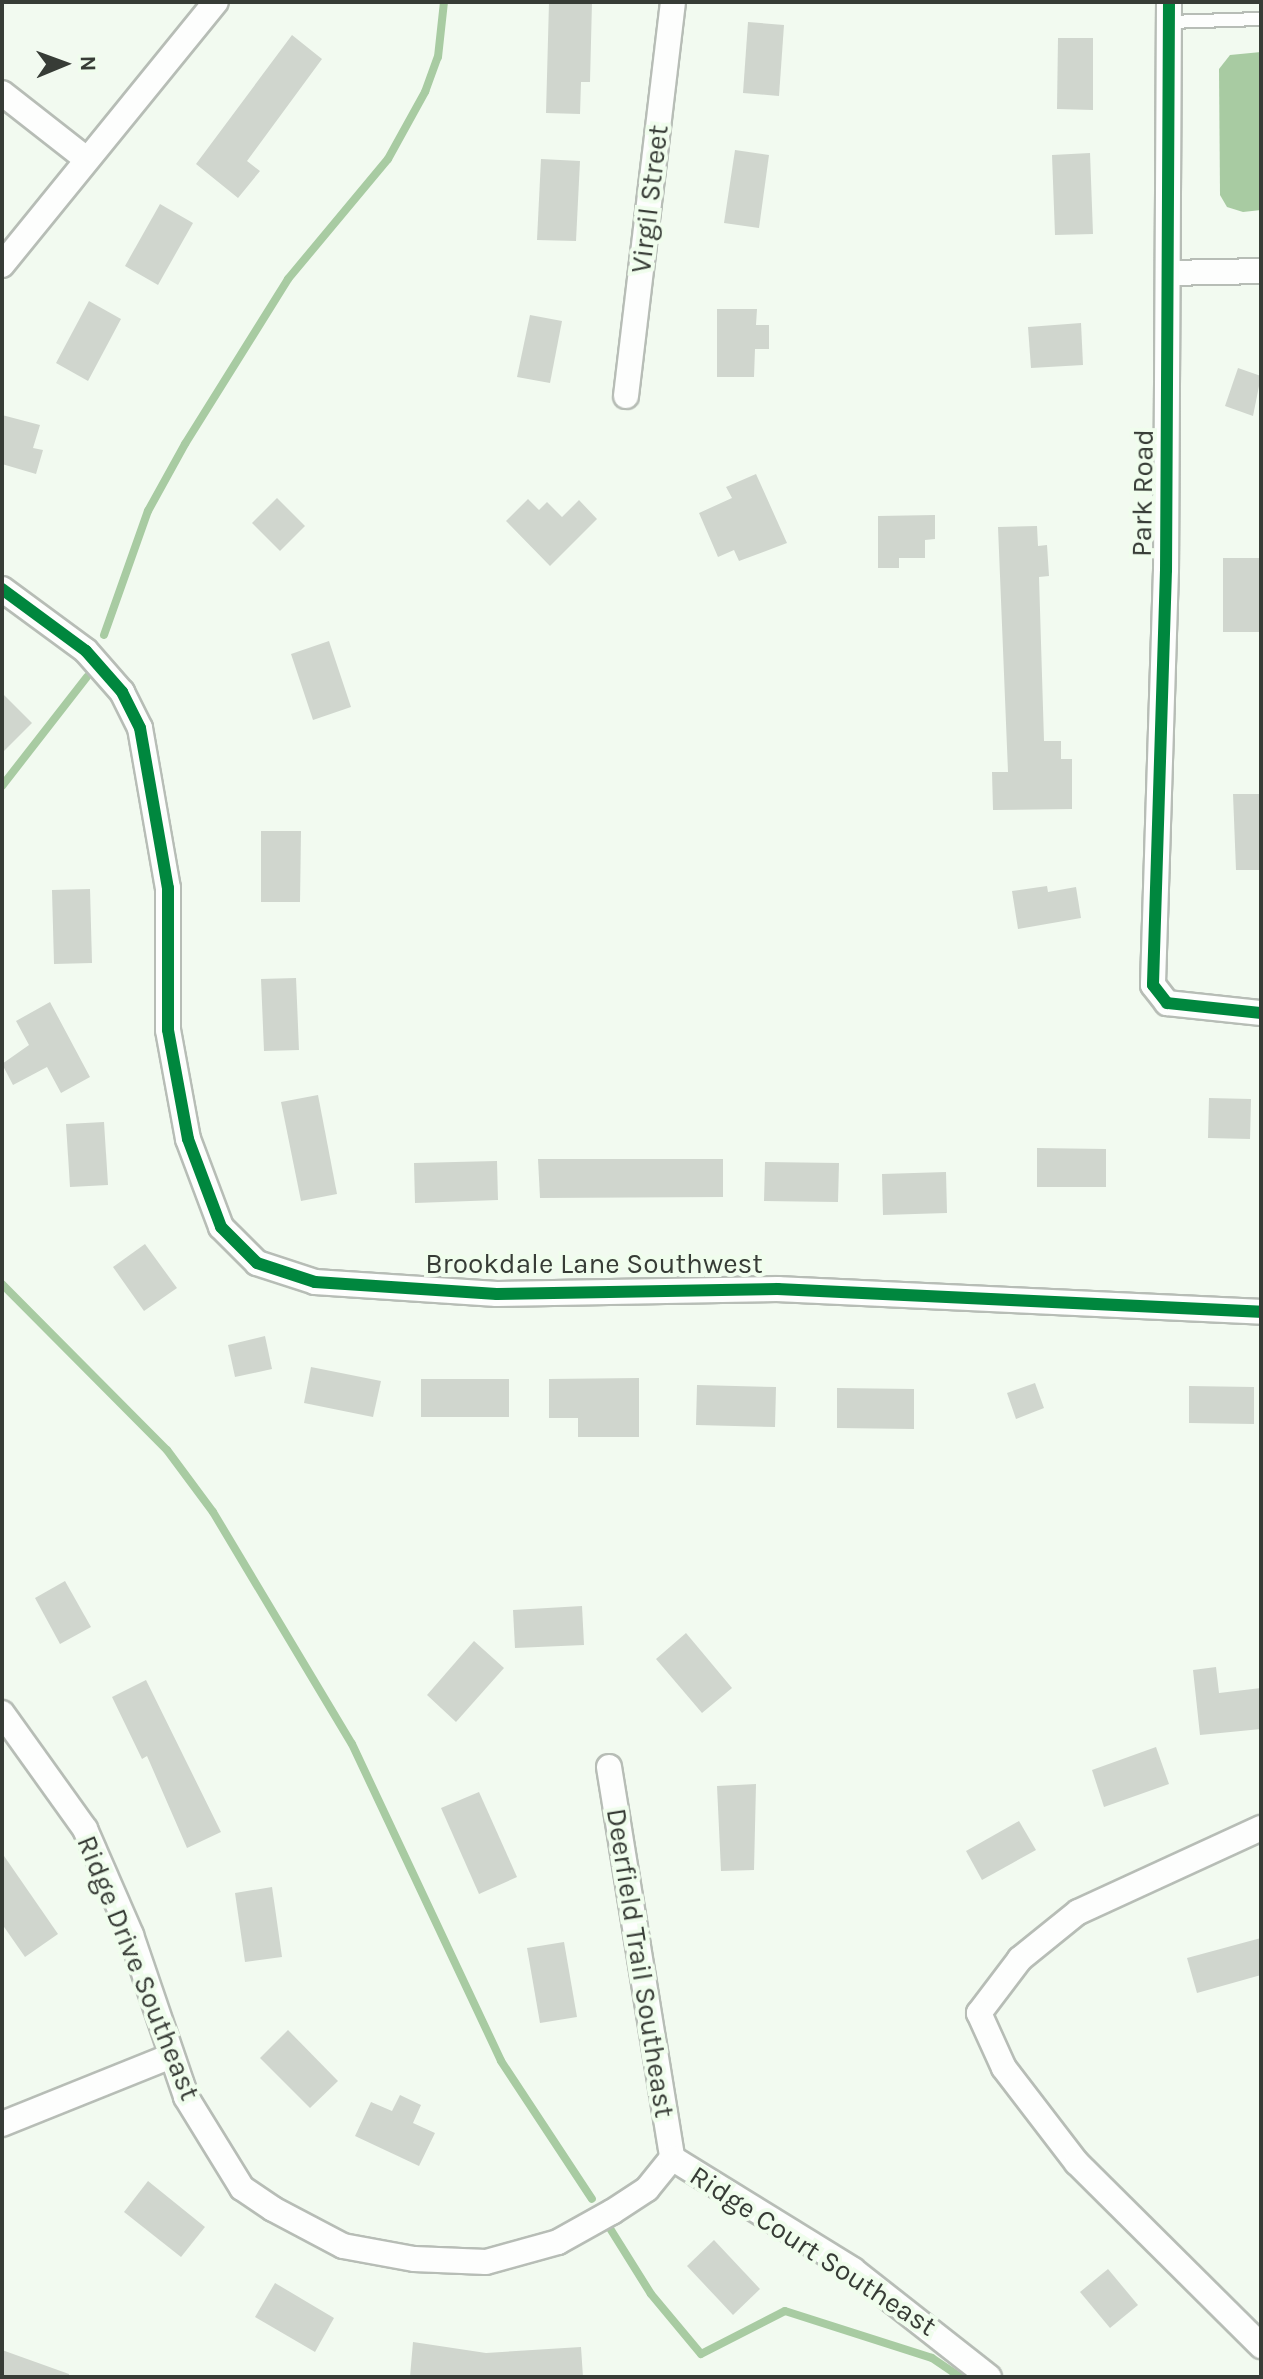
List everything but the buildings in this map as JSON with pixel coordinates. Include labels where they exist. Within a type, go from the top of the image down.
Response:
[{"type":"street","points":[[2,265],[85,158],[216,2]]},
{"type":"street","name":"Virgil Street","points":[[626,396],[673,2]]},
{"type":"street","name":"Park Road","points":[[1169,12],[1161,880],[1153,985],[1167,1003],[1261,1013]]},
{"type":"street","points":[[2,93],[85,158]]},
{"type":"street","points":[[1168,273],[1261,271]]},
{"type":"street","name":"Brookdale Lane Southwest","points":[[2,589],[86,651],[122,692],[140,728],[168,888],[168,1030],[188,1139],[221,1227],[257,1263],[315,1282],[497,1294],[778,1289],[1261,1312]]},
{"type":"street","name":"Ridge Drive Southeast","points":[[2,1713],[85,1829],[131,1935],[186,2097],[242,2188],[343,2246],[414,2259],[486,2262],[525,2253],[612,2212],[647,2189],[672,2158]]},
{"type":"street","name":"Deerfield Trail Southeast","points":[[609,1767],[672,2158]]},
{"type":"street","points":[[1261,1828],[1078,1912],[1020,1959],[979,2013],[991,2046],[1077,2163],[1261,2346]]},
{"type":"street","points":[[2,2124],[171,2056]]},
{"type":"street","name":"Ridge Court Southeast","points":[[672,2158],[853,2270],[989,2377]]},
{"type":"lane","points":[[1169,12],[1261,19]]},
{"type":"shaded area","points":[[1261,52],[1261,210],[1243,212],[1227,207],[1220,195],[1219,69],[1230,55]]},
{"type":"waterway","points":[[104,635],[148,511],[185,444],[288,279],[388,159],[425,92],[438,57],[444,2]]},
{"type":"waterway","points":[[2,786],[87,677]]},
{"type":"waterway","points":[[2,1284],[167,1450],[213,1512],[352,1744],[501,2061],[592,2199]]},
{"type":"waterway","points":[[611,2230],[651,2294],[701,2354],[785,2311],[932,2358],[960,2377]]},
{"type":"cycle path","points":[[1169,2],[1166,570],[1153,985],[1167,1003],[1261,1013]]},
{"type":"cycle path","points":[[2,589],[86,651],[122,692],[140,728],[168,888],[168,1030],[188,1139],[221,1227],[257,1263],[315,1282],[497,1294],[778,1289],[1261,1312]]}]
